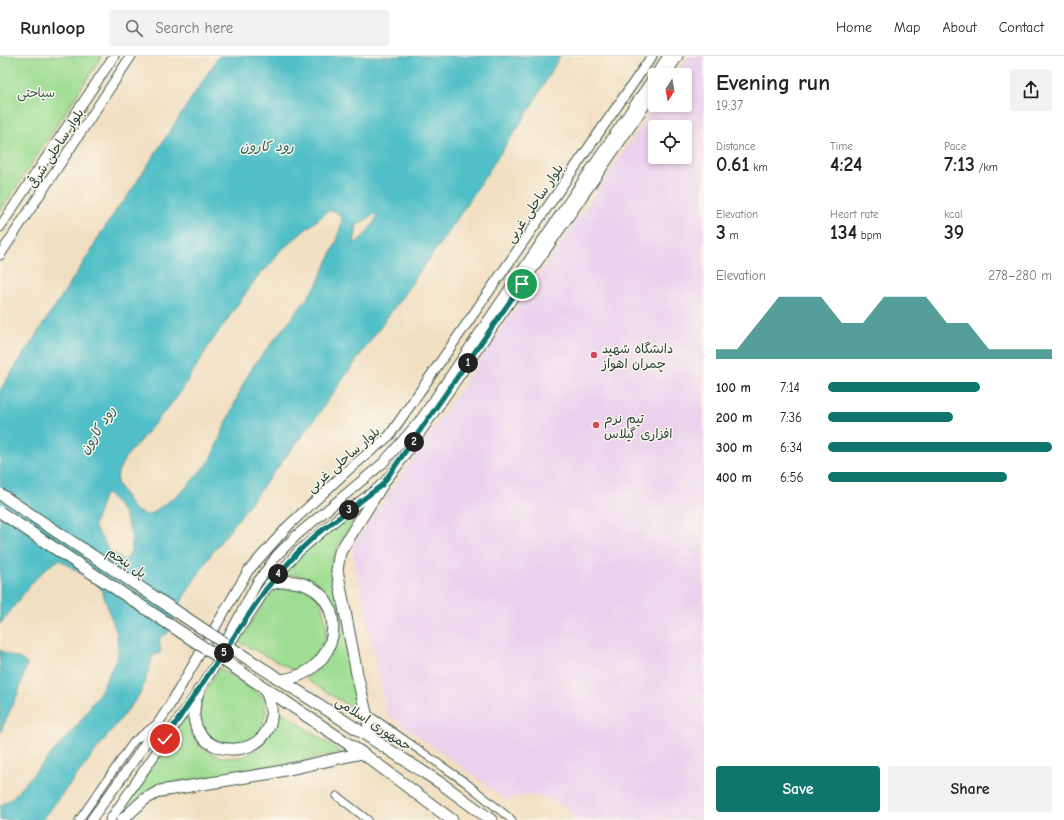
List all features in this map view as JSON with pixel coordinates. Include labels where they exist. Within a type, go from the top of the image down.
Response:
[{"type":"highway","points":[[372,739],[336,570],[340,552],[382,485]]},
{"type":"highway","name":"پل پنجم","points":[[0,494],[239,653]]},
{"type":"highway","points":[[0,512],[362,753],[452,820]]},
{"type":"highway","points":[[270,584],[284,580],[300,582],[315,589],[326,601],[331,614],[333,630],[330,646],[322,660],[310,671],[295,678],[281,680]]},
{"type":"highway","name":"جمهوری اسلامی","points":[[239,653],[372,739],[491,820]]},
{"type":"highway","points":[[199,690],[194,703],[194,717],[198,731],[207,741],[220,748],[234,750],[247,748],[259,740],[268,729],[272,715],[270,701],[264,688]]},
{"type":"highway","points":[[122,820],[145,799],[160,791],[272,773],[362,753]]},
{"type":"main road","name":"بلوار ساحلی شرقی","points":[[0,227],[114,56]]},
{"type":"main road","name":"بلوار ساحلی شرقی","points":[[1,251],[131,56]]},
{"type":"main road","name":"بلوار ساحلی غربی","points":[[92,820],[160,722],[248,571],[289,525],[348,470],[390,436],[652,56]]},
{"type":"main road","name":"بلوار ساحلی غربی","points":[[660,68],[668,56]]},
{"type":"main road","points":[[670,68],[678,56]]},
{"type":"main road","name":"بلوار ساحلی غربی","points":[[212,672],[237,618],[257,583],[277,555],[297,535],[383,463],[420,420],[648,85]]},
{"type":"main road","name":"بلوار ساحلی غربی","points":[[110,820],[212,672],[270,584],[294,556],[317,534],[382,485],[648,101]]},
{"type":"main road","points":[[475,808],[485,820]]},
{"type":"street","points":[[366,712],[465,782],[512,820]]},
{"type":"street","points":[[79,820],[134,741],[160,722]]},
{"type":"street","points":[[337,796],[368,820]]},
{"type":"shaded area","name":"دانشگاه شهید چمران اهواز","points":[[689,56],[704,56],[704,820],[574,820],[567,807],[557,805],[550,799],[528,795],[516,797],[507,801],[472,774],[387,714],[352,547],[651,112],[692,112],[692,68],[681,68]]},
{"type":"green space","name":"سیاحتی","points":[[0,56],[102,56],[0,212]]},
{"type":"green space","points":[[368,502],[341,541],[333,559],[331,568],[363,715],[306,679],[324,662],[331,599],[327,592],[309,578],[294,575],[278,577],[328,530]]},
{"type":"green space","points":[[293,584],[318,596],[323,609],[326,630],[321,647],[299,673],[239,642],[268,597],[281,586]]},
{"type":"green space","points":[[220,668],[266,699],[263,723],[258,735],[250,743],[222,749],[200,728],[200,709],[203,696]]},
{"type":"green space","points":[[192,705],[190,718],[191,730],[195,740],[201,747],[210,753],[231,758],[241,757],[251,753],[259,747],[268,733],[276,708],[342,753],[220,776],[164,783],[140,797],[117,820]]},
{"type":"water","name":"رود کارون","points":[[219,56],[560,56],[531,107],[449,231],[311,424],[212,553],[184,596],[168,633],[162,636],[159,640],[161,651],[159,654],[154,654],[142,690],[137,698],[42,820],[0,820],[0,806],[12,798],[79,723],[100,692],[118,656],[117,634],[101,589],[93,581],[60,560],[52,564],[36,579],[0,624],[0,390],[95,245],[94,244],[121,203],[123,203]],"holes":[[[328,211],[336,211],[342,219],[337,241],[317,284],[255,364],[244,382],[210,460],[183,491],[151,514],[146,515],[134,510],[117,483],[118,472],[125,458],[178,396],[210,344],[258,276],[271,264],[279,252]],[[375,214],[377,215],[376,219],[371,227],[361,239],[354,244],[357,225]],[[107,494],[119,507],[128,525],[132,544],[126,560],[123,560],[110,551],[94,526],[104,496]]]},
{"type":"water","points":[[0,649],[6,654],[21,660],[27,665],[18,693],[0,733]]},
{"type":"place","name":"دانشگاه شهید چمران اهواز","points":[[594,355]]},
{"type":"place","name":"تیم نرم افزاری گیلاس","points":[[596,425]]},
{"type":"route","points":[[165,739],[266,589],[281,570],[317,534],[365,500],[382,485],[396,468],[522,284]]}]
